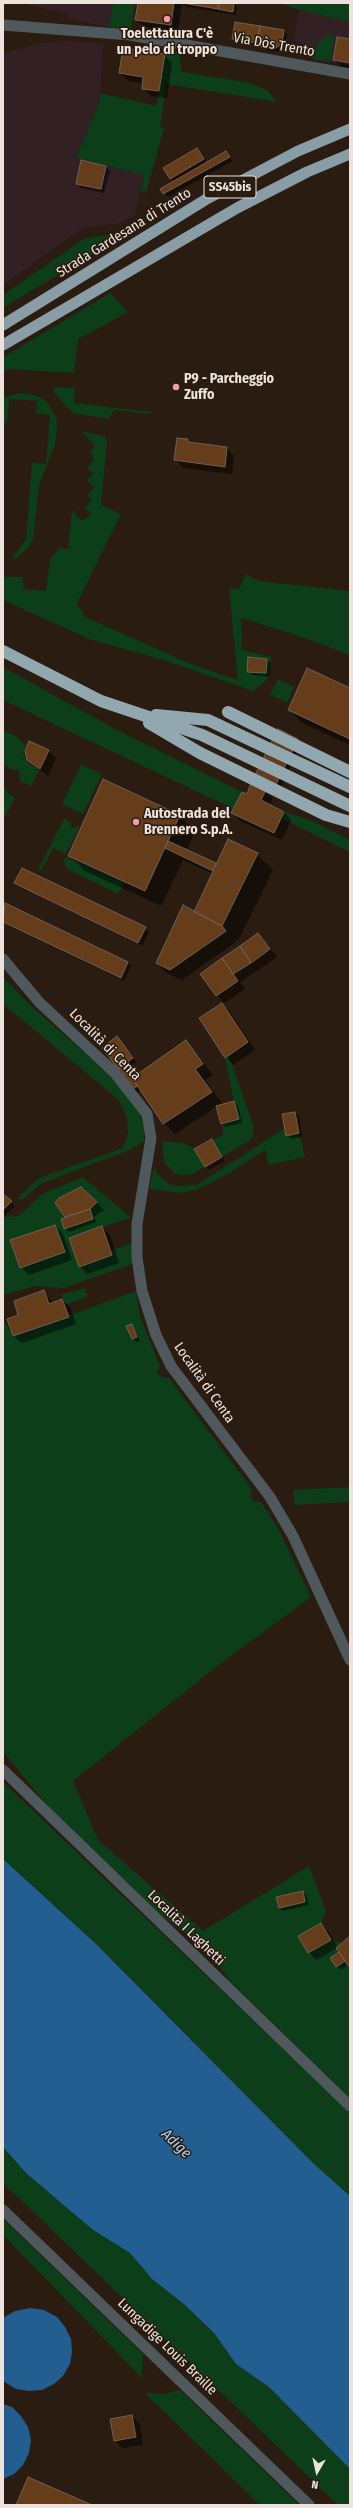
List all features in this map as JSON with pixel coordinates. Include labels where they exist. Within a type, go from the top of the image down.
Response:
[{"type":"highway","name":"Strada Gardesana di Trento","points":[[3,325],[205,200],[298,151],[350,129]]},
{"type":"highway","name":"SS45bis","points":[[3,345],[237,208],[307,172],[350,154]]},
{"type":"highway","points":[[3,651],[101,701],[202,735],[350,806]]},
{"type":"highway","points":[[131,712],[208,720],[350,787]]},
{"type":"highway","points":[[131,712],[200,753],[326,815],[350,822]]},
{"type":"highway","points":[[228,712],[350,772]]},
{"type":"street","name":"Via Dòs Trento","points":[[3,25],[130,35],[350,74]]},
{"type":"street","name":"Località di Centa","points":[[3,960],[39,1002],[115,1073],[148,1114],[151,1138],[137,1224],[137,1257],[142,1291],[156,1336],[171,1366],[270,1498],[293,1536],[350,1660]]},
{"type":"street","name":"Località I Laghetti","points":[[3,1770],[350,2106]]},
{"type":"street","name":"Lungadige Louis Braille","points":[[3,2210],[309,2505]]},
{"type":"shaded area","points":[[18,3],[113,3],[109,27],[69,19],[70,14]]},
{"type":"shaded area","points":[[299,10],[350,22],[350,65],[313,59],[315,49],[293,41]]},
{"type":"shaded area","points":[[67,40],[103,44],[100,101],[76,158],[144,175],[135,215],[120,223],[83,228],[3,285],[3,53],[43,43]]},
{"type":"green space","points":[[113,3],[135,3],[131,29],[109,27]]},
{"type":"green space","points":[[279,3],[350,3],[350,22],[299,10]]},
{"type":"green space","points":[[335,35],[330,62],[313,59],[317,43],[326,36]]},
{"type":"green space","points":[[165,49],[179,52],[182,72],[251,83],[268,91],[277,102],[166,84],[160,127],[164,128],[146,193],[141,192],[144,175],[76,158],[100,101],[100,93],[157,106]]},
{"type":"green space","points":[[129,231],[3,308],[3,295],[84,239]]},
{"type":"green space","points":[[110,293],[128,312],[78,339],[74,373],[11,369],[3,372],[3,357]]},
{"type":"green space","points":[[54,387],[75,388],[74,403],[152,412],[151,414],[114,410],[109,419],[72,413],[54,392]]},
{"type":"green space","points":[[23,393],[40,397],[47,402],[57,419],[57,427],[55,445],[39,485],[33,540],[28,548],[14,560],[13,557],[26,539],[32,463],[46,464],[50,415],[36,413],[37,401],[9,399],[7,423],[3,423],[3,397]]},
{"type":"green space","points":[[82,431],[104,436],[107,441],[101,505],[121,514],[77,603],[85,617],[191,664],[238,680],[229,588],[239,589],[246,574],[258,581],[350,591],[350,655],[293,634],[241,618],[242,650],[271,657],[270,673],[265,682],[253,691],[163,660],[89,639],[3,600],[3,577],[23,577],[23,589],[46,591],[50,560],[59,548],[68,549],[72,510],[82,521],[91,514],[85,507],[92,501],[87,495],[94,488],[87,480],[93,474],[87,467],[95,460],[90,453],[95,446]]},
{"type":"green space","points":[[3,667],[113,728],[242,792],[234,809],[3,700]]},
{"type":"green space","points":[[278,679],[294,687],[287,703],[270,695]]},
{"type":"green space","points":[[3,730],[16,736],[26,745],[23,753],[26,761],[39,770],[31,786],[20,781],[19,769],[12,770],[3,764]]},
{"type":"green space","points":[[81,765],[102,774],[83,814],[62,804]]},
{"type":"green space","points":[[5,786],[8,794],[15,797],[3,821],[3,787]]},
{"type":"green space","points":[[284,812],[313,821],[350,840],[350,852],[281,818]]},
{"type":"green space","points":[[64,819],[68,820],[72,828],[80,826],[66,854],[53,848],[41,871],[38,870]]},
{"type":"green space","points":[[65,857],[125,882],[118,894],[67,869],[64,863]]},
{"type":"green space","points":[[3,977],[33,1008],[105,1070],[138,1107],[144,1130],[144,1141],[130,1150],[40,1184],[22,1200],[18,1198],[39,1178],[123,1148],[128,1133],[127,1118],[119,1100],[3,1004]]},
{"type":"green space","points":[[229,1055],[254,1128],[253,1136],[249,1141],[194,1173],[187,1175],[175,1174],[164,1162],[162,1141],[183,1143],[195,1149],[223,1135],[223,1124],[221,1124],[216,1106],[234,1101],[225,1058]]},
{"type":"green space","points":[[285,1128],[286,1136],[299,1133],[305,1157],[269,1165],[265,1150],[226,1175],[196,1190],[180,1193],[149,1189],[154,1167],[157,1173],[169,1184],[177,1186],[197,1185]]},
{"type":"green space","points":[[83,1177],[131,1218],[102,1227],[111,1251],[132,1243],[132,1264],[64,1288],[35,1286],[3,1295],[3,1217],[19,1216],[42,1194]]},
{"type":"green space","points":[[85,1288],[88,1296],[65,1305],[61,1295]]},
{"type":"green space","points":[[136,1291],[140,1316],[160,1366],[157,1372],[161,1377],[169,1378],[252,1489],[250,1496],[254,1501],[261,1502],[279,1530],[311,1597],[216,1667],[73,1781],[98,1840],[203,1931],[309,1866],[326,1911],[321,1924],[331,1940],[342,1943],[350,1968],[350,2098],[230,1981],[206,1948],[154,1910],[52,1811],[3,1752],[3,1319],[13,1336]]},
{"type":"green space","points":[[350,1487],[350,1502],[295,1505],[293,1490]]},
{"type":"green space","points":[[3,1782],[350,2113],[350,2196],[314,2164],[95,1943],[3,1859]]},
{"type":"green space","points":[[3,2147],[26,2173],[93,2230],[130,2253],[152,2279],[185,2305],[214,2333],[236,2364],[269,2387],[350,2469],[350,2505],[338,2505],[3,2183]]},
{"type":"green space","points":[[3,2219],[143,2354],[142,2378],[3,2235]]},
{"type":"green space","points":[[180,2390],[299,2505],[260,2505],[145,2393],[164,2394]]},
{"type":"water","name":"Adige","points":[[3,1859],[95,1943],[314,2164],[350,2196],[350,2469],[269,2387],[236,2364],[214,2333],[185,2305],[152,2279],[130,2253],[93,2230],[26,2173],[3,2147]]},
{"type":"water","points":[[30,2308],[44,2310],[57,2317],[65,2327],[71,2339],[72,2352],[70,2364],[63,2376],[54,2384],[42,2390],[29,2391],[16,2389],[3,2381],[3,2318],[15,2311]]},
{"type":"water","points":[[3,2404],[12,2407],[21,2416],[28,2427],[31,2440],[29,2453],[23,2465],[14,2474],[3,2479]]},
{"type":"building","points":[[138,3],[174,3],[171,25],[135,20]]},
{"type":"building","points":[[182,3],[219,3],[218,9]]},
{"type":"building","points":[[219,3],[234,3],[233,12],[218,9]]},
{"type":"building","points":[[235,22],[260,26],[257,43],[232,39]]},
{"type":"building","points":[[260,26],[284,30],[282,44],[274,49],[261,47],[257,43]]},
{"type":"building","points":[[337,37],[350,39],[350,63],[333,60]]},
{"type":"building","points":[[123,48],[165,54],[159,91],[142,89],[143,77],[119,73]]},
{"type":"building","points":[[197,148],[204,159],[170,179],[163,168]]},
{"type":"building","points":[[226,151],[230,157],[163,194],[160,189]]},
{"type":"building","points":[[81,160],[106,166],[101,189],[76,184]]},
{"type":"building","points":[[177,438],[188,439],[188,442],[227,447],[225,467],[174,460]]},
{"type":"building","points":[[248,657],[267,659],[266,673],[247,672]]},
{"type":"building","points":[[307,668],[350,688],[350,739],[288,710]]},
{"type":"building","points":[[278,729],[298,739],[272,793],[251,783]]},
{"type":"building","points":[[29,741],[49,750],[40,769],[27,760],[25,751]]},
{"type":"building","points":[[103,779],[180,815],[145,891],[68,856]]},
{"type":"building","points":[[251,783],[266,790],[261,800],[284,812],[274,833],[231,813],[242,792],[247,794]]},
{"type":"building","points":[[228,839],[258,853],[222,926],[194,912]]},
{"type":"building","points":[[168,841],[216,863],[213,871],[165,848]]},
{"type":"building","points":[[22,868],[146,927],[138,943],[14,883]]},
{"type":"building","points":[[5,903],[128,962],[121,978],[3,922]]},
{"type":"building","points":[[183,905],[222,926],[226,931],[170,970],[156,963]]},
{"type":"building","points":[[258,933],[270,949],[251,963],[240,946]]},
{"type":"building","points":[[240,946],[251,963],[233,974],[222,958]]},
{"type":"building","points":[[222,958],[238,981],[216,996],[200,974]]},
{"type":"building","points":[[222,1003],[248,1042],[225,1058],[199,1018]]},
{"type":"building","points":[[117,1036],[133,1058],[118,1069],[102,1048]]},
{"type":"building","points":[[186,1040],[203,1064],[195,1069],[212,1092],[163,1124],[132,1078]]},
{"type":"building","points":[[125,1064],[130,1070],[121,1076],[118,1069]]},
{"type":"building","points":[[130,1070],[137,1086],[132,1090],[121,1076]]},
{"type":"building","points":[[234,1101],[239,1119],[221,1124],[216,1106]]},
{"type":"building","points":[[295,1112],[299,1133],[286,1136],[282,1114]]},
{"type":"building","points":[[212,1139],[222,1157],[205,1167],[194,1149]]},
{"type":"building","points":[[81,1187],[97,1202],[90,1209],[65,1217],[55,1203],[59,1198]]},
{"type":"building","points":[[3,1194],[12,1201],[3,1210]]},
{"type":"building","points":[[90,1209],[93,1219],[64,1229],[61,1219]]},
{"type":"building","points":[[55,1225],[65,1252],[20,1268],[10,1240]]},
{"type":"building","points":[[102,1226],[112,1255],[79,1267],[69,1238]]},
{"type":"building","points":[[44,1290],[49,1304],[62,1299],[69,1317],[13,1336],[7,1319],[18,1315],[14,1301]]},
{"type":"building","points":[[132,1324],[137,1337],[132,1339],[126,1326]]},
{"type":"building","points":[[303,1891],[305,1902],[279,1908],[276,1897]]},
{"type":"building","points":[[321,1923],[331,1940],[308,1953],[298,1936]]},
{"type":"building","points":[[350,1936],[350,1968],[336,1948]]},
{"type":"building","points":[[339,1952],[345,1961],[336,1967],[330,1958]]},
{"type":"building","points":[[132,2415],[136,2437],[114,2441],[110,2419]]},
{"type":"building","points":[[28,2477],[92,2505],[16,2505]]},
{"type":"place","name":"Toelettatura C'è un pelo di troppo","points":[[167,19]]},
{"type":"place","name":"P9 - Parcheggio Zuffo","points":[[176,387]]},
{"type":"place","name":"Autostrada del Brennero S.p.A.","points":[[136,822]]}]
